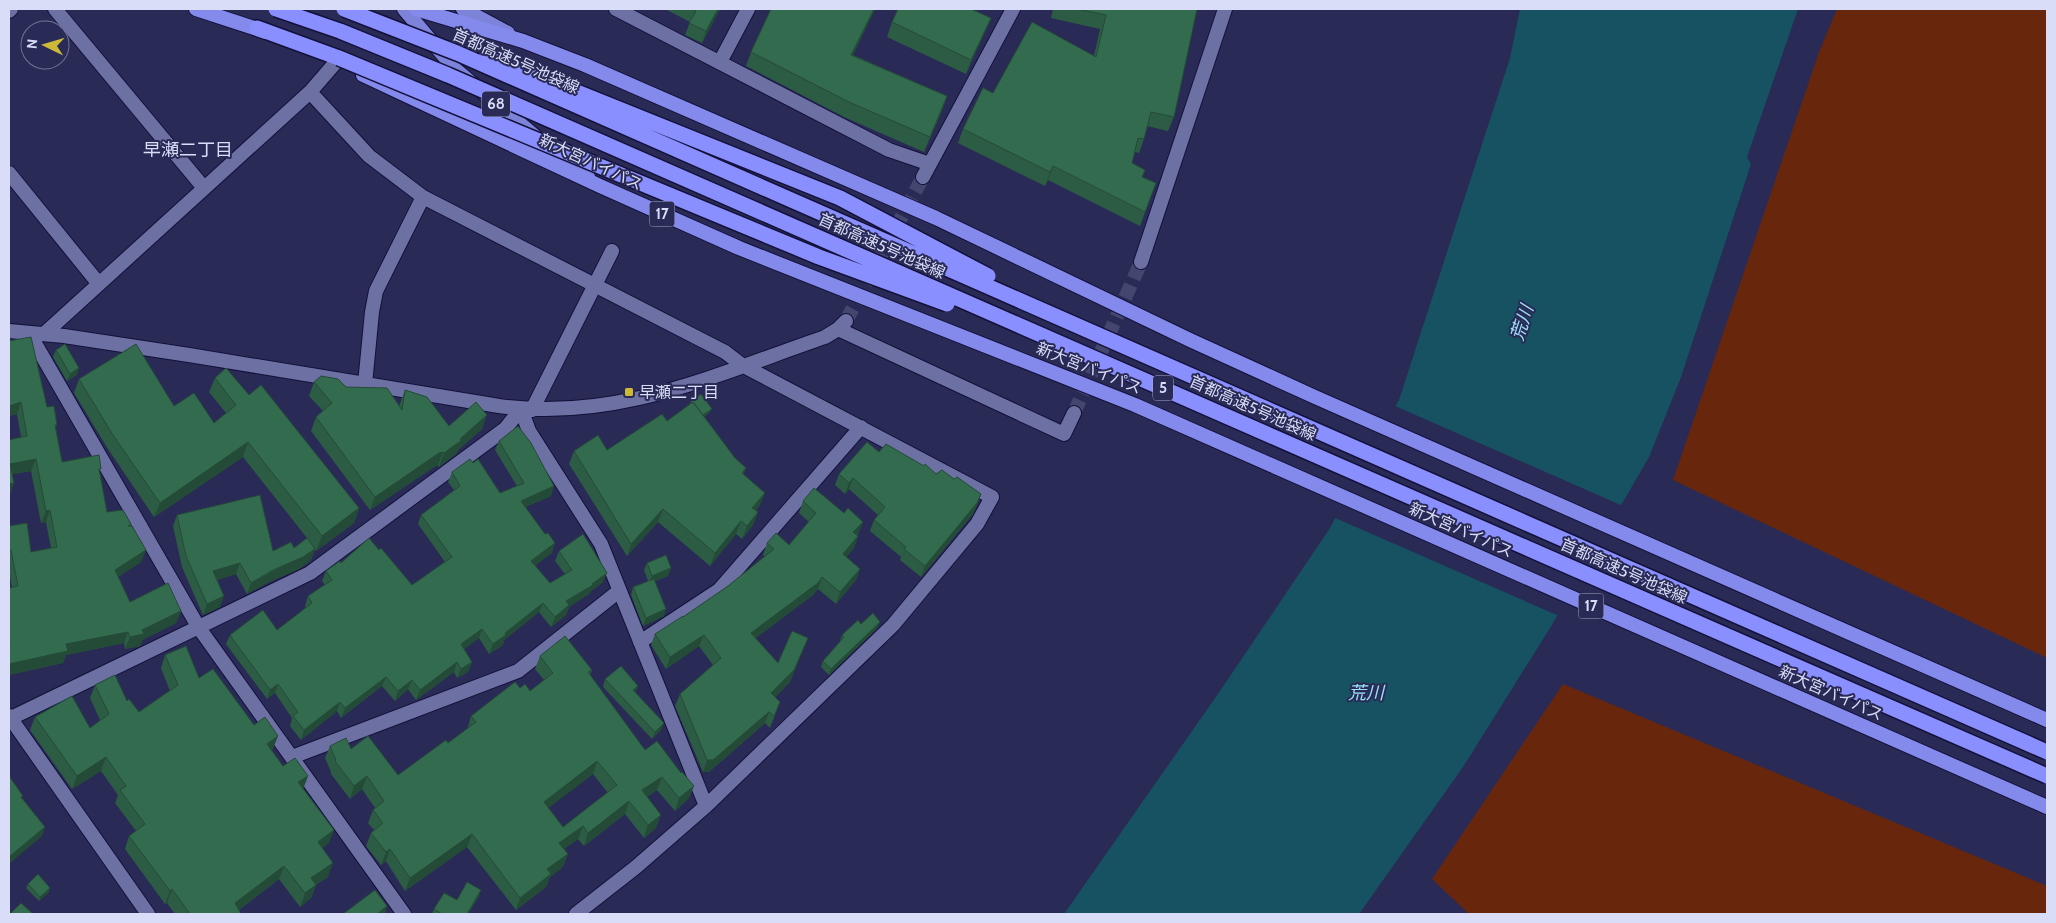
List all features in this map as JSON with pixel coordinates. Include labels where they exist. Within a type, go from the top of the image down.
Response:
[{"type":"highway","points":[[196,9],[257,28],[819,257],[1085,354]]},
{"type":"highway","name":"首都高速5号池袋線","points":[[276,9],[340,31],[448,75],[2047,776]]},
{"type":"highway","name":"首都高速5号池袋線","points":[[344,9],[457,53],[2047,752]]},
{"type":"highway","points":[[370,9],[840,198],[1093,332]]},
{"type":"highway","points":[[416,9],[522,41],[585,65],[936,218],[1315,397],[2047,720]]},
{"type":"highway","name":"新大宮バイパス","points":[[337,60],[600,186],[766,259],[1134,405],[2047,807]]},
{"type":"main road","name":"68","points":[[404,9],[455,69],[526,129],[600,186]]},
{"type":"main road","points":[[463,9],[522,41]]},
{"type":"street","points":[[55,9],[204,188]]},
{"type":"street","points":[[616,9],[889,150],[930,164]]},
{"type":"street","points":[[720,62],[748,9]]},
{"type":"street","points":[[923,177],[1013,9]]},
{"type":"street","points":[[1141,262],[1165,195],[1225,9]]},
{"type":"street","points":[[44,334],[310,92],[337,60]]},
{"type":"street","points":[[310,92],[369,156],[423,197],[725,352],[742,366],[992,497],[976,524],[894,625],[706,806],[636,867],[576,914]]},
{"type":"street","points":[[9,173],[99,284]]},
{"type":"street","points":[[366,384],[372,312],[376,291],[423,197]]},
{"type":"street","points":[[148,914],[9,718],[310,573],[505,429],[527,409],[612,251]]},
{"type":"street","points":[[9,331],[180,353],[527,409],[578,409],[633,401],[666,392],[825,337],[842,325],[1064,434],[1074,413]]},
{"type":"street","points":[[28,333],[199,628],[404,914]]},
{"type":"street","points":[[527,409],[529,431],[601,544],[706,806]]},
{"type":"street","points":[[640,642],[719,590],[862,428]]},
{"type":"street","points":[[292,757],[518,671],[620,591]]},
{"type":"shaded area","points":[[1837,9],[2047,9],[2047,658],[1673,480],[1819,52]]},
{"type":"shaded area","points":[[1563,684],[2047,886],[2047,914],[1469,914],[1432,879]]},
{"type":"water","name":"荒川","points":[[1520,9],[1798,9],[1747,157],[1751,164],[1681,377],[1649,457],[1550,628],[1463,767],[1359,914],[1064,914],[1220,691],[1330,528],[1399,400],[1510,58]]},
{"type":"pier","points":[[1393,405],[1623,506],[1559,616],[1333,517]]},
{"type":"building","points":[[692,9],[718,9],[706,31],[689,23],[696,11]]},
{"type":"building","points":[[771,9],[874,9],[851,55],[947,96],[930,137],[849,102],[751,52]]},
{"type":"building","points":[[898,9],[971,9],[991,18],[971,60],[892,22]]},
{"type":"building","points":[[1077,9],[1197,9],[1174,117],[1151,112],[1144,139],[1138,138],[1132,163],[1145,170],[1142,177],[1156,183],[1145,212],[1053,166],[1050,172],[963,129],[983,88],[993,93],[1032,22],[1096,57],[1106,15]]},
{"type":"building","points":[[31,337],[47,407],[54,406],[57,425],[55,425],[62,462],[99,455],[101,469],[99,469],[107,512],[123,510],[131,524],[128,526],[132,526],[146,550],[115,570],[130,602],[168,583],[181,611],[142,630],[144,634],[130,637],[128,632],[66,644],[68,651],[9,664],[9,588],[18,586],[11,550],[9,550],[9,526],[27,523],[31,552],[57,547],[50,510],[46,511],[36,459],[10,464],[14,483],[9,484],[9,440],[27,436],[21,402],[9,406],[9,341]]},
{"type":"building","points":[[65,344],[79,368],[70,374],[56,350]]},
{"type":"building","points":[[136,344],[174,406],[194,393],[214,423],[236,405],[215,378],[226,368],[249,395],[261,385],[359,508],[322,536],[248,442],[160,503],[113,435],[79,379]]},
{"type":"building","points":[[321,376],[338,379],[346,387],[387,388],[402,410],[405,390],[427,397],[449,426],[476,402],[487,415],[460,439],[462,440],[444,453],[439,453],[375,497],[316,417],[332,403],[314,382]]},
{"type":"building","points":[[701,394],[712,409],[703,415],[691,401]]},
{"type":"building","points":[[693,402],[735,458],[746,468],[742,473],[765,493],[752,508],[758,512],[747,526],[741,521],[715,553],[663,509],[631,544],[574,451],[598,435],[607,450],[662,414],[667,421]]},
{"type":"building","points":[[518,426],[531,443],[554,486],[521,501],[545,534],[548,533],[555,543],[531,561],[550,583],[572,570],[559,551],[583,534],[607,573],[593,585],[566,601],[569,605],[555,617],[543,603],[493,644],[482,629],[461,644],[472,662],[461,669],[457,662],[420,690],[412,680],[398,691],[386,677],[345,708],[340,702],[304,730],[293,716],[298,712],[278,684],[270,690],[230,635],[263,610],[277,630],[312,603],[308,596],[332,580],[326,571],[340,561],[341,563],[369,538],[379,550],[381,548],[412,585],[452,557],[421,515],[460,486],[452,472],[470,459],[473,463],[478,459],[500,493],[524,483],[499,441]]},
{"type":"building","points":[[867,442],[879,452],[886,444],[924,466],[925,464],[936,474],[942,470],[954,479],[957,477],[981,494],[977,503],[925,566],[874,520],[885,507],[853,478],[849,483],[839,474]]},
{"type":"building","points":[[814,488],[844,513],[848,508],[863,522],[853,532],[858,536],[843,554],[860,569],[840,592],[822,577],[818,583],[751,633],[778,663],[792,631],[808,638],[794,670],[771,693],[780,702],[774,716],[769,712],[713,760],[707,760],[680,694],[721,658],[704,635],[670,657],[655,634],[728,586],[774,549],[767,543],[776,533],[789,545],[816,513],[803,501]]},
{"type":"building","points":[[260,495],[273,551],[291,542],[294,548],[307,538],[315,549],[251,583],[240,563],[213,571],[224,596],[207,604],[186,556],[177,515]]},
{"type":"building","points":[[666,555],[671,568],[652,576],[647,563]]},
{"type":"building","points":[[654,579],[666,609],[646,618],[633,587]]},
{"type":"building","points":[[873,613],[880,622],[831,669],[823,661],[844,637],[842,635],[858,620],[861,624]]},
{"type":"building","points":[[565,636],[592,670],[588,672],[645,750],[657,741],[681,773],[694,786],[679,798],[662,777],[642,790],[661,815],[648,825],[629,801],[588,833],[583,826],[559,843],[568,854],[547,869],[551,874],[520,898],[472,834],[410,878],[390,849],[386,852],[371,833],[383,823],[373,810],[384,801],[367,776],[354,786],[335,761],[330,746],[346,738],[351,749],[368,736],[398,775],[446,740],[448,743],[476,722],[471,716],[515,682],[520,688],[525,684],[530,691],[553,673],[540,656]],"holes":[[[597,761],[617,785],[563,827],[544,802]]]},
{"type":"building","points":[[186,646],[199,678],[213,669],[254,725],[265,717],[278,736],[267,744],[283,766],[295,758],[308,776],[298,782],[334,830],[318,842],[333,863],[311,878],[316,885],[305,893],[284,866],[235,903],[241,914],[190,914],[172,889],[170,891],[129,836],[145,824],[120,790],[126,786],[106,757],[77,776],[35,717],[72,696],[90,728],[109,714],[95,685],[115,675],[127,701],[129,699],[139,712],[178,685],[165,655]]},
{"type":"building","points":[[621,666],[638,686],[633,690],[664,723],[655,732],[605,679]]},
{"type":"building","points":[[9,776],[23,796],[21,797],[45,827],[9,857]]},
{"type":"building","points":[[38,874],[50,888],[40,897],[28,884]]},
{"type":"building","points":[[467,882],[481,890],[467,914],[442,914],[434,909],[444,893],[457,900]]},
{"type":"building","points":[[375,890],[387,906],[377,914],[343,914]]},
{"type":"building","points":[[21,903],[33,914],[10,914]]},
{"type":"tunnel","points":[[846,321],[923,177]]},
{"type":"tunnel","points":[[1074,413],[1141,262]]},
{"type":"place","name":"早瀬二丁目","points":[[629,392]]},
{"type":"district","name":"早瀬二丁目","points":[[188,150]]}]
